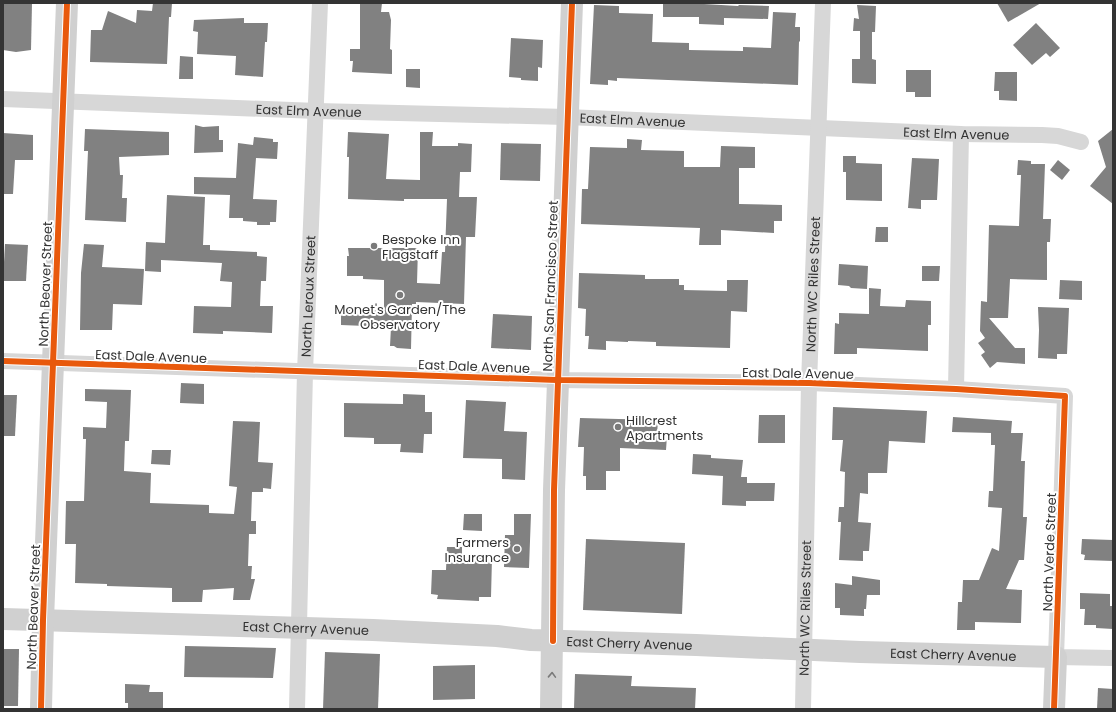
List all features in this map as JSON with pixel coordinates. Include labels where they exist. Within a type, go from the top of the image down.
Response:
[{"type":"street","name":"North Beaver Street","points":[[41,709],[66,3]]},
{"type":"street","name":"North Leroux Street","points":[[297,709],[305,372],[320,3]]},
{"type":"street","name":"North San Francisco Street","points":[[551,709],[557,380],[572,3]]},
{"type":"street","name":"North WC Riles Street","points":[[804,709],[808,383],[824,3]]},
{"type":"street","name":"East Elm Avenue","points":[[3,99],[316,111],[567,117],[961,134],[1042,135],[1058,136],[1081,142]]},
{"type":"street","points":[[956,389],[961,134]]},
{"type":"street","name":"East Dale Avenue","points":[[3,361],[557,380],[808,383],[956,389],[1065,396]]},
{"type":"street","name":"North Verde Street","points":[[1054,709],[1065,396]]},
{"type":"street","name":"East Cherry Avenue","points":[[3,619],[300,629],[380,630],[497,636],[531,640],[805,650],[1113,658]]},
{"type":"building","points":[[3,3],[32,3],[31,50],[16,52],[3,50]]},
{"type":"building","points":[[153,3],[172,3],[171,17],[169,17],[167,64],[90,62],[91,30],[102,30],[108,11],[136,23],[137,10],[152,11]]},
{"type":"building","points":[[360,3],[382,3],[381,12],[389,12],[391,20],[390,49],[392,50],[392,74],[352,72],[353,61],[350,61],[350,49],[360,49]]},
{"type":"building","points":[[663,3],[769,6],[768,19],[724,18],[724,25],[699,24],[699,17],[663,17]]},
{"type":"building","points":[[997,3],[1041,3],[1008,22]]},
{"type":"building","points":[[594,5],[619,6],[619,13],[653,14],[652,42],[689,43],[689,50],[743,51],[743,47],[771,48],[773,12],[796,13],[795,27],[800,27],[798,85],[617,78],[617,81],[608,80],[608,85],[590,84]]},
{"type":"building","points":[[857,5],[876,6],[875,32],[872,32],[872,59],[876,60],[876,84],[852,83],[852,59],[860,59],[860,31],[853,31],[854,18],[859,19]]},
{"type":"building","points":[[244,18],[244,23],[268,23],[267,42],[265,42],[263,77],[235,75],[236,56],[197,54],[198,32],[193,31],[194,20]]},
{"type":"building","points":[[1036,23],[1060,48],[1050,57],[1046,53],[1032,65],[1013,45]]},
{"type":"building","points":[[511,38],[543,40],[542,68],[538,67],[538,81],[521,80],[521,78],[509,77]]},
{"type":"building","points":[[180,56],[193,57],[193,79],[179,79]]},
{"type":"building","points":[[406,69],[420,69],[420,88],[406,87]]},
{"type":"building","points":[[906,70],[931,70],[931,97],[915,97],[915,92],[906,92]]},
{"type":"building","points":[[995,72],[1017,72],[1017,101],[999,100],[999,91],[994,91]]},
{"type":"building","points":[[195,125],[203,127],[219,126],[219,140],[223,140],[223,152],[194,153]]},
{"type":"building","points":[[85,129],[169,132],[169,155],[119,157],[120,175],[123,175],[122,198],[127,198],[126,222],[85,220],[88,151],[84,151]]},
{"type":"building","points":[[1113,129],[1113,204],[1090,186],[1106,167],[1098,141]]},
{"type":"building","points":[[348,132],[389,134],[386,179],[420,180],[420,132],[433,132],[432,146],[458,146],[458,143],[472,144],[471,172],[460,172],[459,197],[477,197],[475,237],[466,237],[464,304],[416,302],[416,304],[412,304],[411,349],[390,346],[391,327],[341,325],[341,309],[384,311],[384,280],[363,279],[363,276],[347,276],[347,256],[349,256],[348,248],[418,248],[417,283],[440,284],[442,252],[445,252],[447,199],[404,199],[404,201],[348,199]]},
{"type":"building","points":[[3,133],[33,135],[33,160],[15,160],[13,194],[3,194]]},
{"type":"building","points":[[254,137],[273,139],[273,142],[278,142],[277,159],[256,158],[253,199],[277,200],[276,222],[270,222],[270,225],[257,225],[257,222],[243,221],[243,218],[229,218],[230,195],[194,194],[194,177],[236,178],[238,143],[253,145]]},
{"type":"building","points":[[627,139],[642,140],[641,150],[684,151],[684,167],[720,167],[721,146],[755,147],[755,168],[739,168],[739,204],[782,205],[782,221],[774,221],[774,233],[721,230],[721,245],[699,245],[700,228],[581,224],[582,189],[588,189],[590,147],[627,148]]},
{"type":"building","points":[[501,143],[541,144],[540,181],[500,180]]},
{"type":"building","points":[[843,156],[856,156],[856,163],[882,164],[882,201],[846,200],[846,172],[843,172]]},
{"type":"building","points":[[912,158],[939,159],[937,200],[921,200],[921,209],[908,208]]},
{"type":"building","points":[[1018,160],[1031,161],[1031,164],[1045,164],[1043,219],[1051,219],[1050,242],[1047,242],[1047,280],[1010,279],[1008,318],[989,318],[1015,348],[1025,348],[1025,364],[997,362],[990,368],[981,355],[985,352],[978,343],[985,338],[980,331],[981,301],[987,302],[989,225],[1019,226],[1021,175],[1017,175]]},
{"type":"building","points":[[1058,160],[1070,170],[1062,180],[1050,170]]},
{"type":"building","points":[[167,195],[205,197],[203,245],[210,245],[210,250],[257,252],[257,256],[267,257],[266,281],[261,281],[260,306],[273,306],[272,333],[223,331],[223,334],[193,333],[194,306],[231,307],[232,282],[220,281],[222,263],[161,260],[161,272],[145,271],[146,242],[165,243]]},
{"type":"building","points":[[876,227],[888,227],[888,242],[875,242]]},
{"type":"building","points":[[5,244],[28,245],[26,281],[3,281]]},
{"type":"building","points":[[84,244],[104,245],[102,267],[144,269],[142,305],[113,304],[112,330],[80,330],[81,273]]},
{"type":"building","points":[[839,264],[868,266],[867,289],[838,285]]},
{"type":"building","points":[[922,266],[940,266],[939,281],[922,281]]},
{"type":"building","points":[[579,273],[645,275],[645,279],[679,279],[679,285],[684,285],[684,290],[727,291],[727,280],[748,280],[747,312],[731,311],[730,348],[656,346],[656,342],[606,341],[606,350],[588,349],[589,336],[585,336],[586,309],[578,308]]},
{"type":"building","points":[[1060,280],[1082,281],[1082,300],[1059,299]]},
{"type":"building","points":[[869,288],[881,289],[880,306],[905,307],[906,300],[931,301],[931,325],[928,325],[928,351],[857,348],[857,354],[834,354],[835,323],[839,324],[839,313],[869,314]]},
{"type":"building","points":[[1038,307],[1069,308],[1067,354],[1057,354],[1057,359],[1038,358]]},
{"type":"building","points":[[493,314],[532,316],[531,350],[491,348]]},
{"type":"building","points":[[181,383],[204,384],[204,404],[180,403]]},
{"type":"building","points":[[85,389],[131,390],[129,441],[125,441],[124,471],[151,473],[150,503],[209,505],[209,513],[234,514],[237,487],[229,486],[233,421],[260,422],[258,462],[273,463],[271,489],[263,488],[263,492],[252,492],[251,521],[256,521],[256,534],[249,534],[248,566],[252,566],[251,579],[255,579],[250,600],[233,600],[234,588],[203,590],[202,602],[172,602],[172,588],[107,586],[107,584],[75,583],[76,544],[65,544],[66,501],[84,501],[86,439],[83,439],[83,427],[106,428],[107,402],[85,401]]},
{"type":"building","points":[[403,394],[425,395],[425,412],[432,412],[432,434],[424,434],[423,453],[400,452],[401,444],[374,444],[374,438],[344,437],[344,403],[403,404]]},
{"type":"building","points":[[3,395],[17,395],[15,436],[3,436]]},
{"type":"building","points":[[466,400],[506,402],[504,431],[527,432],[525,480],[502,479],[502,459],[463,458]]},
{"type":"building","points":[[833,407],[927,411],[925,443],[889,441],[887,473],[868,473],[868,494],[860,493],[858,522],[871,523],[869,551],[863,551],[863,561],[839,560],[841,522],[838,522],[839,507],[844,507],[845,472],[840,471],[843,440],[832,440]]},
{"type":"building","points":[[759,415],[785,415],[785,443],[758,443]]},
{"type":"building","points":[[953,417],[1012,421],[1011,433],[1023,433],[1021,461],[1025,461],[1023,517],[1027,517],[1024,560],[1019,560],[1006,589],[1022,590],[1021,623],[975,622],[975,630],[957,630],[958,602],[962,602],[963,580],[979,580],[992,548],[999,551],[1002,508],[988,507],[989,491],[993,491],[995,445],[991,445],[991,433],[952,432]]},
{"type":"building","name":"Hillcrest Apartments","points":[[580,418],[658,420],[657,435],[667,436],[666,450],[620,448],[620,471],[606,471],[606,490],[586,490],[586,476],[583,476],[584,447],[578,447]]},
{"type":"building","points":[[152,450],[171,450],[170,465],[151,464]]},
{"type":"building","points":[[693,454],[711,455],[711,458],[743,460],[741,477],[747,477],[747,483],[775,483],[774,501],[746,501],[746,506],[722,505],[723,476],[692,474]]},
{"type":"building","points":[[464,514],[482,514],[482,531],[463,530]]},
{"type":"building","name":"Farmers Insurance","points":[[514,514],[531,514],[529,568],[504,567],[505,535],[514,535]]},
{"type":"building","points":[[586,539],[685,543],[682,614],[583,610]]},
{"type":"building","points":[[1082,539],[1113,540],[1113,561],[1084,560],[1085,555],[1081,554]]},
{"type":"building","points":[[447,547],[462,547],[462,557],[492,558],[491,597],[479,597],[479,601],[437,599],[438,595],[431,594],[432,570],[446,570]]},
{"type":"building","points":[[852,576],[880,580],[880,595],[867,595],[864,616],[840,615],[840,608],[835,608],[835,583],[852,585]]},
{"type":"building","points":[[1080,593],[1110,594],[1110,606],[1113,606],[1113,629],[1096,628],[1096,625],[1084,625],[1085,609],[1080,609]]},
{"type":"building","points":[[185,646],[276,648],[273,678],[184,677]]},
{"type":"building","points":[[3,649],[19,649],[18,706],[3,706]]},
{"type":"building","points":[[325,652],[380,654],[378,709],[323,709]]},
{"type":"building","points":[[475,665],[475,699],[433,700],[433,666]]},
{"type":"building","points":[[575,674],[632,676],[631,686],[696,688],[695,709],[574,709]]},
{"type":"building","points":[[125,684],[150,685],[149,692],[163,692],[163,709],[128,709],[128,703],[125,703]]},
{"type":"building","points":[[1098,688],[1113,689],[1113,709],[1097,709]]},
{"type":"cycle path","points":[[41,709],[43,620],[67,3]]},
{"type":"cycle path","points":[[553,641],[554,490],[572,3]]},
{"type":"cycle path","points":[[3,361],[557,380],[809,383],[956,389],[1065,396],[1054,709]]},
{"type":"place","name":"Bespoke Inn Flagstaff","points":[[374,246]]},
{"type":"place","name":"Monet's Garden/The Observatory","points":[[400,295]]},
{"type":"place","name":"Hillcrest Apartments","points":[[618,427]]},
{"type":"place","name":"Farmers Insurance","points":[[517,549]]}]
